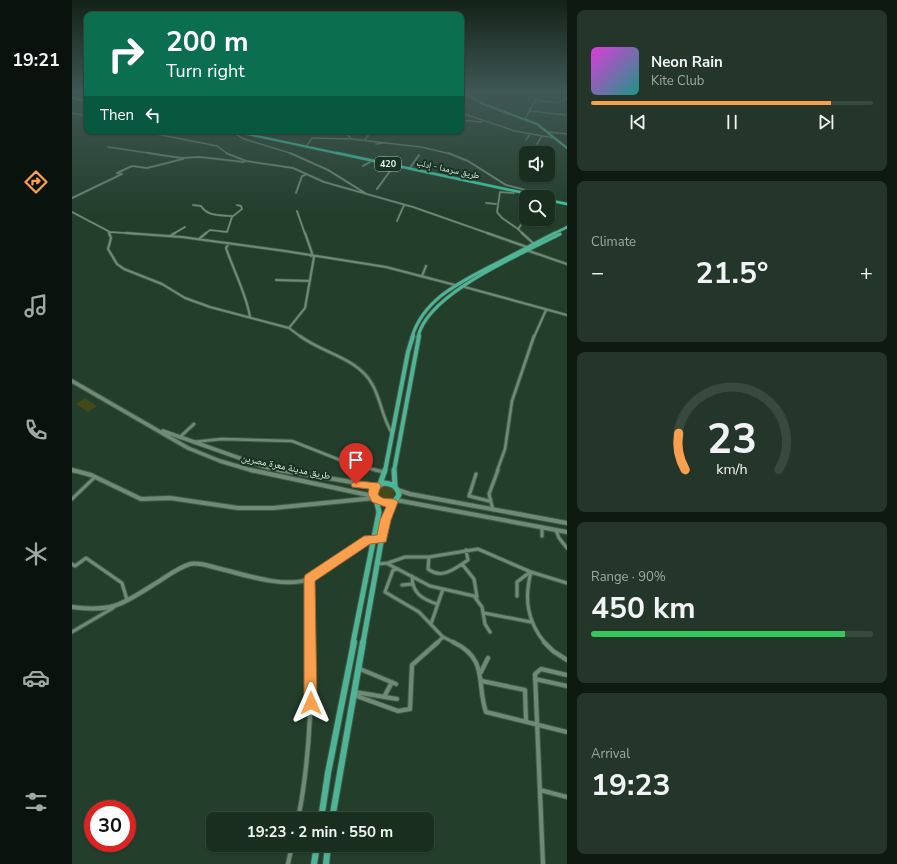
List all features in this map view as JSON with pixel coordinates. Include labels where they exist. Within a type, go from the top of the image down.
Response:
[{"type":"highway","name":"طريق سرمدا - إدلب","points":[[242,134],[519,194]]},
{"type":"highway","name":"طريق سرمدا - إدلب","points":[[270,140],[519,192]]},
{"type":"highway","points":[[555,200],[567,203]]},
{"type":"highway","points":[[555,200],[567,203]]},
{"type":"main road","points":[[548,132],[567,148]]},
{"type":"main road","points":[[333,812],[385,520],[394,501],[399,495],[394,470],[419,334],[433,309],[461,286],[567,229]]},
{"type":"main road","points":[[322,812],[328,773],[379,512],[373,491],[378,485],[384,472],[414,329],[421,317],[435,301],[455,285],[528,249],[534,244],[547,239]]},
{"type":"main road","name":"طريق مدينة معرة مصرين","points":[[72,381],[188,448],[220,461],[263,473],[375,498]]},
{"type":"main road","name":"طريق مدينة معرة مصرين","points":[[154,428],[237,458],[271,468],[356,484],[378,485]]},
{"type":"main road","points":[[72,470],[95,478],[141,499],[170,498],[238,508],[274,508],[375,498],[383,503],[408,501],[567,532]]},
{"type":"main road","points":[[378,485],[388,483],[410,494],[567,523]]},
{"type":"main road","points":[[72,607],[93,610],[113,608],[127,601],[173,572],[191,564],[206,565],[274,581],[292,582],[309,579],[366,541],[374,538],[382,539]]},
{"type":"main road","points":[[314,864],[316,852]]},
{"type":"main road","points":[[326,864],[327,852]]},
{"type":"street","points":[[524,132],[554,138]]},
{"type":"street","points":[[551,132],[567,134]]},
{"type":"street","points":[[156,134],[217,146],[223,152],[246,161]]},
{"type":"street","points":[[236,134],[256,143],[287,152],[322,167],[361,189],[365,193]]},
{"type":"street","points":[[346,134],[348,137],[352,139]]},
{"type":"street","points":[[366,140],[369,134]]},
{"type":"street","points":[[526,140],[530,134]]},
{"type":"street","points":[[537,144],[542,136]]},
{"type":"street","points":[[306,147],[312,138],[366,140],[427,148],[464,159],[496,181],[525,190]]},
{"type":"street","points":[[376,144],[388,142]]},
{"type":"street","points":[[108,147],[181,158],[246,161],[286,166],[305,174],[404,204],[567,264]]},
{"type":"street","points":[[410,168],[419,155]]},
{"type":"street","points":[[381,162],[384,157]]},
{"type":"street","points":[[72,198],[122,175],[117,173],[132,166],[147,168],[166,162],[193,158]]},
{"type":"street","points":[[363,166],[370,162]]},
{"type":"street","points":[[377,189],[393,167]]},
{"type":"street","points":[[296,193],[302,176],[305,174]]},
{"type":"street","points":[[514,193],[500,192],[496,204],[497,215],[518,229],[534,244]]},
{"type":"street","points":[[486,203],[496,204]]},
{"type":"street","points":[[199,240],[210,230],[226,232],[233,216],[242,209],[241,206],[237,204]]},
{"type":"street","points":[[397,221],[404,204]]},
{"type":"street","points":[[193,205],[201,206],[205,212],[213,215],[233,216]]},
{"type":"street","points":[[297,210],[312,254],[311,256]]},
{"type":"street","points":[[72,212],[109,232],[169,236],[386,267],[455,285]]},
{"type":"street","points":[[169,236],[185,227]]},
{"type":"street","points":[[109,232],[111,238],[108,249],[117,264],[124,269],[162,284],[185,298],[210,307],[290,328],[310,344],[359,368],[372,384],[386,424],[392,435]]},
{"type":"street","points":[[229,244],[226,248],[242,293],[248,304],[250,317]]},
{"type":"street","points":[[290,328],[305,308],[314,257]]},
{"type":"street","points":[[422,276],[426,266]]},
{"type":"street","points":[[276,280],[310,281]]},
{"type":"street","points":[[461,286],[567,315]]},
{"type":"street","points":[[493,510],[489,501],[495,473],[505,451],[506,430],[511,403],[534,334],[546,310]]},
{"type":"street","points":[[180,438],[194,424]]},
{"type":"street","points":[[193,442],[222,439],[292,441],[345,462],[384,472]]},
{"type":"street","points":[[476,474],[469,496],[489,501]]},
{"type":"street","points":[[72,499],[95,478]]},
{"type":"street","points":[[542,527],[542,536]]},
{"type":"street","points":[[556,529],[559,538],[567,548]]},
{"type":"street","points":[[378,564],[388,563],[405,557],[429,557],[478,549],[531,572],[567,583]]},
{"type":"street","points":[[429,557],[428,569],[431,573],[440,575],[462,564],[468,558],[466,550]]},
{"type":"street","points":[[72,564],[75,566],[86,558],[122,583],[127,601]]},
{"type":"street","points":[[388,563],[399,570],[443,589],[466,593],[477,597]]},
{"type":"street","points":[[462,564],[474,579],[477,597],[483,606],[484,625],[490,632]]},
{"type":"street","points":[[399,570],[393,570],[385,592],[419,612],[443,637],[462,646],[470,654],[481,672],[486,712],[567,732]]},
{"type":"street","points":[[517,596],[517,582],[531,572]]},
{"type":"street","points":[[531,572],[526,600],[528,614],[547,645],[567,660]]},
{"type":"street","points":[[412,576],[412,584],[421,598],[437,604]]},
{"type":"street","points":[[300,812],[306,785],[311,716],[309,579]]},
{"type":"street","points":[[402,584],[412,584]]},
{"type":"street","points":[[431,624],[443,589]]},
{"type":"street","points":[[72,632],[113,608]]},
{"type":"street","points":[[484,613],[532,622]]},
{"type":"street","points":[[355,693],[398,711],[410,709],[412,665],[443,637]]},
{"type":"street","points":[[481,672],[488,658]]},
{"type":"street","points":[[359,669],[394,683],[384,697]]},
{"type":"street","points":[[543,864],[535,679],[536,672],[541,669],[567,674]]},
{"type":"street","points":[[535,679],[567,686]]},
{"type":"street","points":[[482,680],[525,690],[526,722]]},
{"type":"street","points":[[355,693],[397,699]]},
{"type":"street","points":[[540,790],[567,797]]},
{"type":"street","points":[[288,864],[291,852]]},
{"type":"green space","points":[[85,398],[97,406],[88,412],[76,404]]},
{"type":"green space","points":[[386,485],[392,487],[394,493],[392,499],[386,501],[380,499],[378,493],[380,487]]},
{"type":"route","points":[[311,703],[309,579],[368,540],[374,538],[382,539],[385,520],[392,502],[383,503],[376,499],[373,496],[373,491],[376,486],[356,484]]}]
